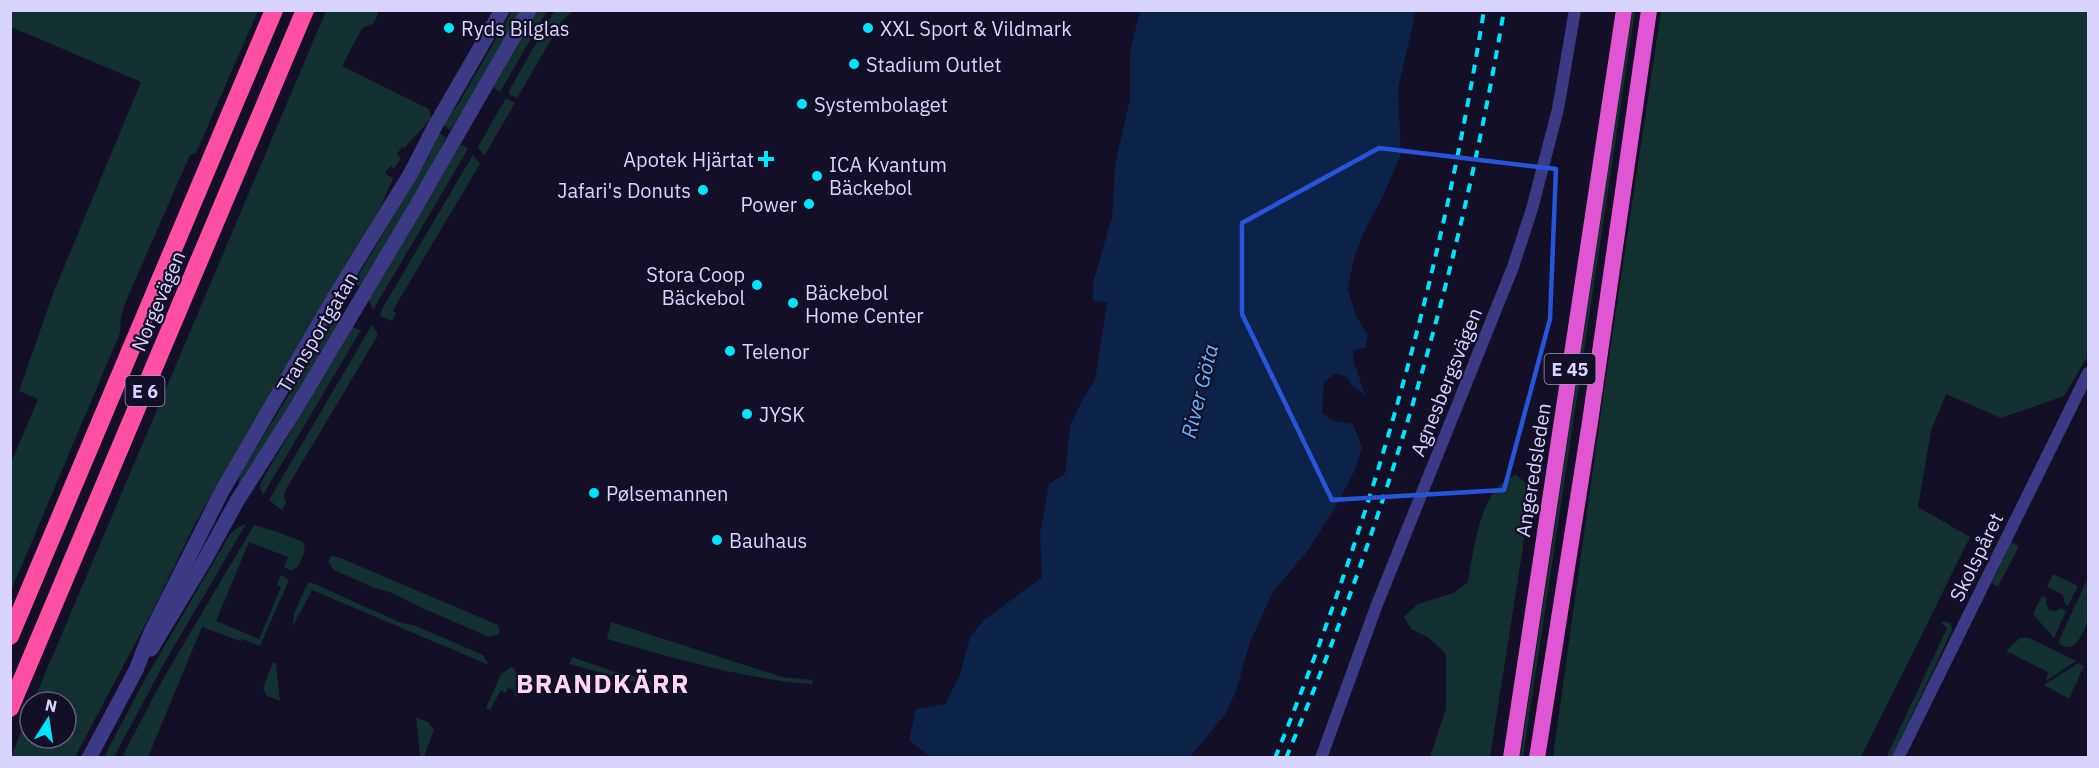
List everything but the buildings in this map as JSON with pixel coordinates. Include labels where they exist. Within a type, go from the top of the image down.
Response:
[{"type":"highway","name":"Norgevägen","points":[[10,636],[274,10]]},
{"type":"highway","name":"Norgevägen","points":[[10,708],[305,10]]},
{"type":"highway","name":"Angeredsleden","points":[[1511,758],[1624,10]]},
{"type":"highway","name":"E 45","points":[[1537,758],[1592,410],[1649,10]]},
{"type":"highway","points":[[1544,718],[1545,758]]},
{"type":"street","name":"Transportgatan","points":[[89,758],[136,670],[151,632],[221,493],[334,298],[411,173],[435,126],[502,10]]},
{"type":"street","name":"Transportgatan","points":[[136,670],[160,636],[237,501],[355,310],[529,10]]},
{"type":"street","name":"Agnesbergsvägen","points":[[1321,758],[1376,607],[1513,267],[1532,209],[1558,109],[1575,10]]},
{"type":"street","name":"Skolspåret","points":[[1898,758],[2088,373]]},
{"type":"highlighted area","points":[[1379,148],[1556,169],[1550,319],[1504,490],[1332,500],[1242,314],[1242,223]]},
{"type":"green space","points":[[11,10],[258,11],[196,153],[190,155],[126,301],[121,316],[120,333],[11,591],[11,463],[38,399],[19,391],[54,291],[141,82],[11,27]]},
{"type":"green space","points":[[555,10],[572,11],[562,21],[517,98],[509,94],[509,91]]},
{"type":"green space","points":[[326,11],[379,11],[374,23],[362,28],[342,66],[429,109],[431,118],[405,148],[402,147],[397,154],[401,158],[394,169],[391,166],[385,173],[393,179],[374,222],[196,522],[155,606],[75,757],[11,757],[18,739],[18,750],[78,750],[78,690],[38,690]]},
{"type":"green space","points":[[512,11],[521,11],[477,90],[450,130],[441,124],[457,106]]},
{"type":"green space","points":[[536,11],[547,11],[500,92],[493,87]]},
{"type":"green space","points":[[1632,11],[1635,11],[1523,757],[1520,758]]},
{"type":"green space","points":[[1661,11],[2088,11],[2088,356],[2064,396],[2001,418],[1946,394],[1931,431],[1918,507],[1970,537],[1861,757],[1553,757],[1603,397]]},
{"type":"green space","points":[[506,98],[515,103],[484,156],[478,147]]},
{"type":"green space","points":[[437,132],[446,137],[436,158],[360,286],[357,285],[355,281],[429,156]]},
{"type":"green space","points":[[461,144],[468,149],[373,310],[369,300]]},
{"type":"green space","points":[[473,155],[480,164],[394,308],[393,311],[396,313],[392,321],[380,316],[382,309]]},
{"type":"green space","points":[[334,321],[338,324],[238,489],[242,471]]},
{"type":"green space","points":[[372,325],[377,332],[377,337],[286,489],[284,496],[286,503],[282,510],[269,500]]},
{"type":"green space","points":[[353,327],[361,330],[263,495],[260,486],[262,480]]},
{"type":"green space","points":[[1516,475],[1528,485],[1523,547],[1490,757],[1430,757],[1446,708],[1446,654],[1429,638],[1411,629],[1404,617],[1418,604],[1454,593],[1468,582],[1476,537],[1486,506],[1504,482]]},
{"type":"green space","points":[[246,524],[162,667],[114,757],[104,757],[144,681],[230,534]]},
{"type":"green space","points":[[254,525],[303,542],[305,550],[298,567],[291,570],[284,567],[288,557],[249,542],[216,621],[259,639],[281,587],[277,585],[281,575],[289,580],[260,646],[202,627],[148,757],[122,757],[163,679]]},
{"type":"green space","points":[[2011,542],[2019,546],[1998,587],[1992,583]]},
{"type":"green space","points":[[331,556],[498,625],[500,632],[489,637],[390,592],[334,570],[328,562]]},
{"type":"green space","points":[[2053,574],[2078,586],[2068,606],[2065,604],[2063,595],[2047,587]]},
{"type":"green space","points":[[2088,578],[2090,603],[2087,623],[2078,641],[2074,645],[2064,647],[2059,640]]},
{"type":"green space","points":[[310,582],[399,622],[416,626],[483,655],[489,665],[312,590],[293,626],[294,614]]},
{"type":"green space","points":[[2042,596],[2047,598],[2046,603],[2049,610],[2056,611],[2061,608],[2066,611],[2054,638],[2033,614]]},
{"type":"green space","points":[[1944,621],[1951,623],[1952,630],[1892,757],[1886,758],[1947,628],[1941,623]]},
{"type":"green space","points":[[611,622],[782,677],[813,680],[812,684],[734,673],[607,639]]},
{"type":"green space","points":[[2020,638],[2029,638],[2076,661],[2046,681],[2048,672],[2006,651]]},
{"type":"green space","points":[[572,657],[612,671],[685,690],[688,696],[569,664]]},
{"type":"green space","points":[[275,662],[280,701],[267,696],[263,688],[272,664]]},
{"type":"green space","points":[[2078,663],[2084,666],[2069,699],[2044,685]]},
{"type":"green space","points":[[511,667],[515,669],[520,689],[517,697],[514,695],[515,691],[508,688],[506,693],[501,690],[490,710],[486,708],[501,674]]},
{"type":"green space","points":[[416,717],[428,722],[434,730],[424,757],[420,756]]},
{"type":"water","name":"River Göta","points":[[1140,11],[1416,11],[1398,89],[1401,154],[1385,192],[1362,236],[1353,262],[1348,289],[1356,316],[1368,335],[1365,348],[1353,350],[1353,359],[1365,395],[1352,386],[1347,377],[1336,373],[1324,382],[1322,413],[1333,421],[1353,424],[1362,448],[1355,470],[1335,508],[1307,552],[1274,590],[1250,642],[1236,691],[1226,713],[1190,757],[931,757],[909,740],[916,709],[945,704],[960,674],[970,637],[984,620],[1042,577],[1040,534],[1049,484],[1065,474],[1070,426],[1095,380],[1107,302],[1093,301],[1093,283],[1112,217],[1115,165],[1130,99],[1130,51]]},
{"type":"railway","points":[[1275,758],[1344,576],[1401,390],[1448,201],[1484,10]]},
{"type":"railway","points":[[1286,758],[1357,576],[1417,390],[1466,202],[1504,10]]},
{"type":"place","name":"Ryds Bilglas","points":[[449,28]]},
{"type":"place","name":"XXL Sport & Vildmark","points":[[868,28]]},
{"type":"place","name":"Stadium Outlet","points":[[854,64]]},
{"type":"place","name":"Systembolaget","points":[[802,104]]},
{"type":"place","name":"Apotek Hjärtat","points":[[766,159]]},
{"type":"place","name":"ICA Kvantum Bäckebol","points":[[817,176]]},
{"type":"place","name":"Jafari's Donuts","points":[[703,190]]},
{"type":"place","name":"Power","points":[[809,204]]},
{"type":"place","name":"Stora Coop Bäckebol","points":[[757,285]]},
{"type":"place","name":"Bäckebol Home Center","points":[[793,303]]},
{"type":"place","name":"Telenor","points":[[730,351]]},
{"type":"place","name":"JYSK","points":[[747,414]]},
{"type":"place","name":"Pølsemannen","points":[[594,493]]},
{"type":"place","name":"Bauhaus","points":[[717,540]]},
{"type":"district","name":"BRANDKÄRR","points":[[603,683]]}]
